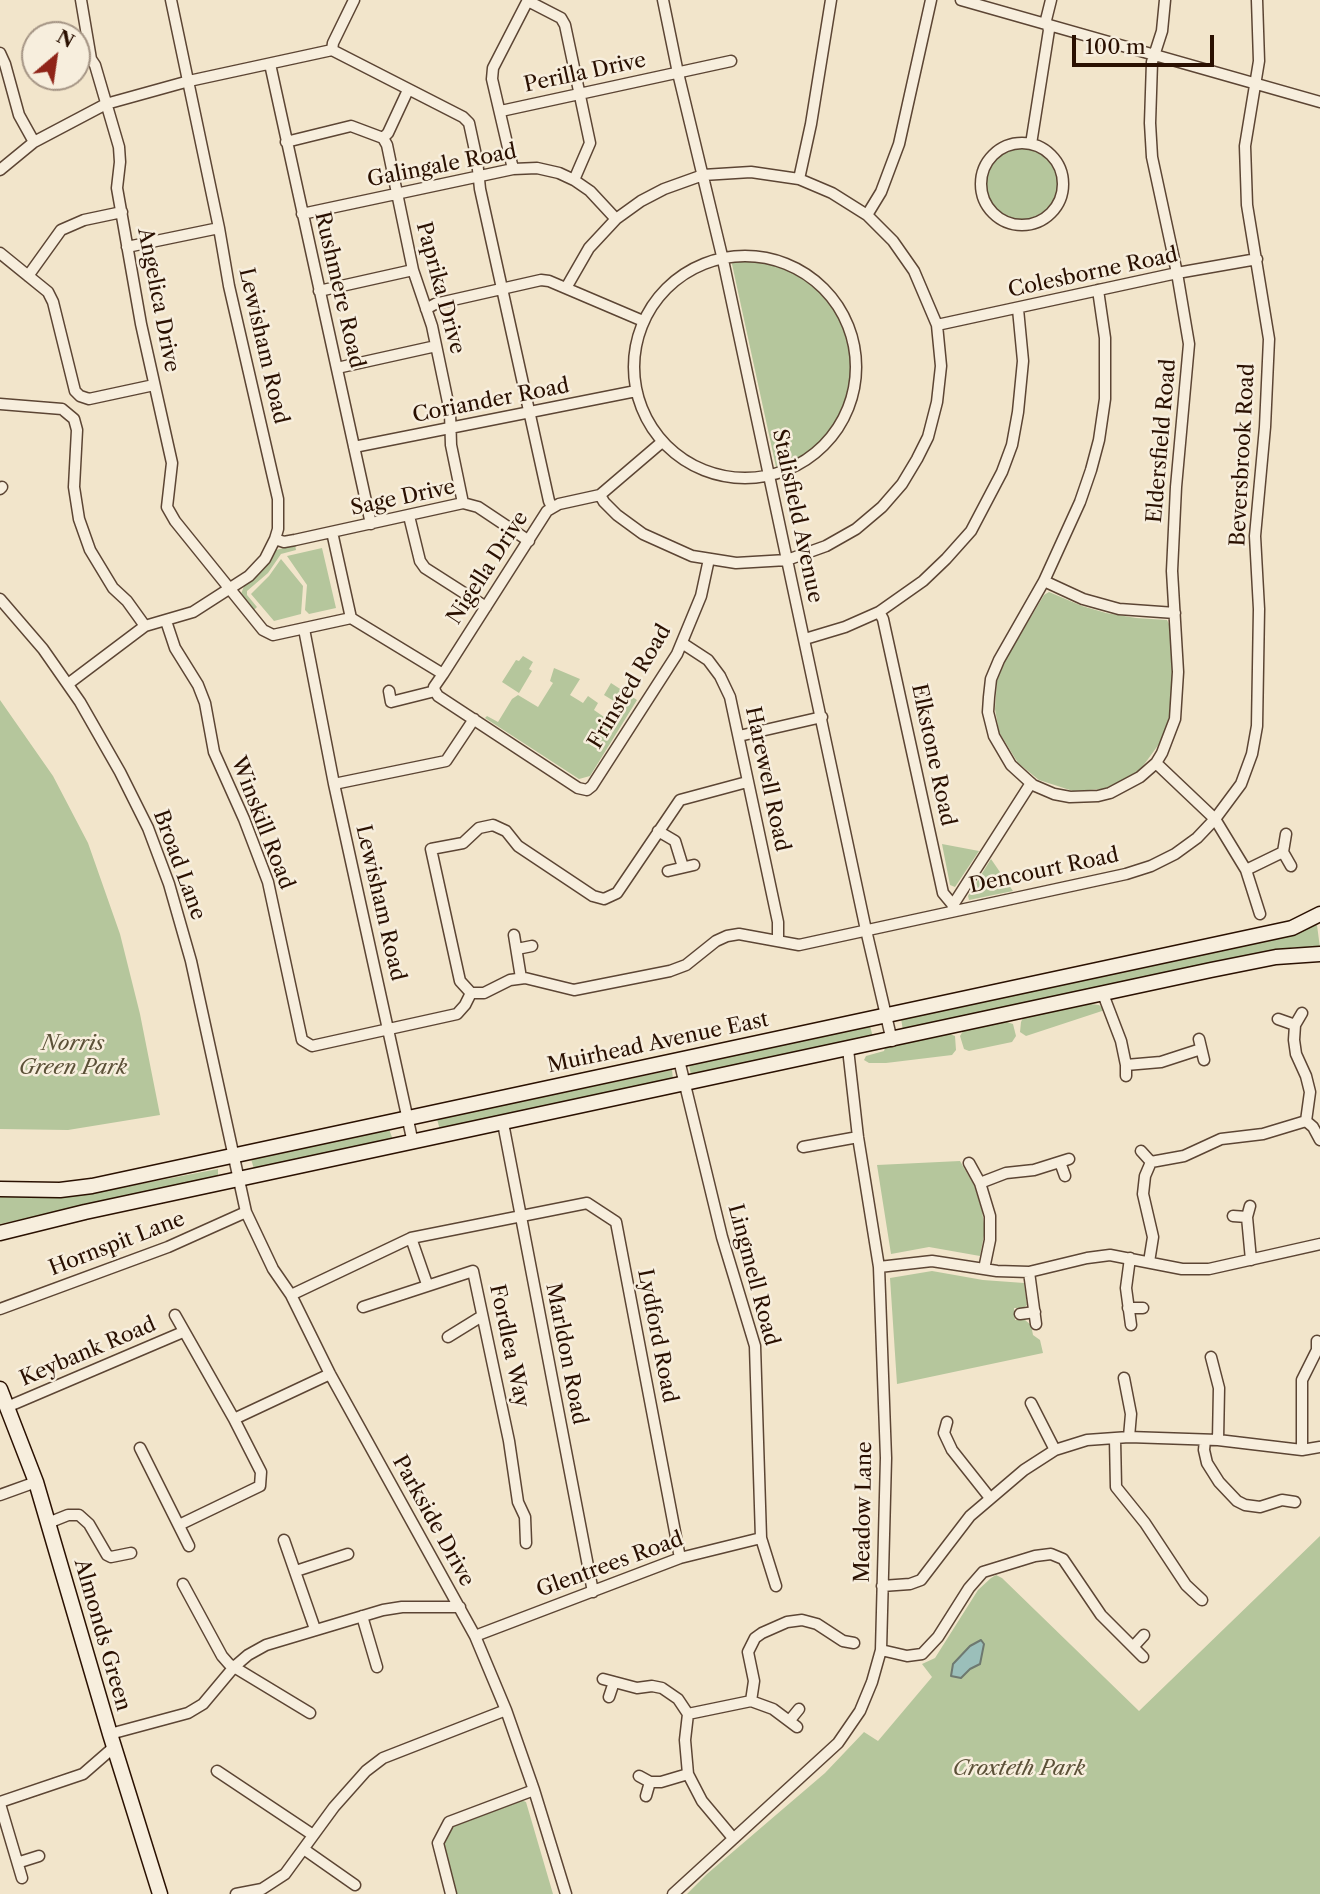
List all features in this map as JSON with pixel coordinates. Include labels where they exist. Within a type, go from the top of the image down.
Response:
[{"type":"street","name":"Angelica Drive","points":[[81,0],[91,59],[119,147],[117,188],[154,385],[172,463],[167,508],[229,589]]},
{"type":"street","name":"Lewisham Road","points":[[145,626],[193,612],[259,566],[275,539],[279,514],[278,499],[229,286],[171,0]]},
{"type":"street","name":"Stalisfield Avenue","points":[[663,0],[723,260],[892,1041]]},
{"type":"street","points":[[799,179],[811,124],[831,0]]},
{"type":"street","points":[[867,215],[881,192],[899,144],[931,0]]},
{"type":"street","points":[[961,0],[1320,102]]},
{"type":"street","points":[[1031,144],[1049,30],[1046,20],[1051,0]]},
{"type":"street","name":"Eldersfield Road","points":[[1165,0],[1162,31],[1152,62],[1150,123],[1153,158],[1189,344],[1176,487],[1172,571],[1175,613]]},
{"type":"street","name":"Beversbrook Road","points":[[1215,819],[1241,784],[1252,754],[1257,726],[1259,609],[1255,536],[1265,427],[1269,339],[1247,205],[1245,146],[1259,61],[1257,0]]},
{"type":"street","points":[[332,50],[332,43],[351,1]]},
{"type":"street","points":[[513,169],[492,79],[494,68],[528,1],[561,18],[565,25],[590,143],[574,180]]},
{"type":"street","points":[[0,170],[34,142],[106,104],[189,81],[332,50],[463,117],[470,123],[480,189],[552,507]]},
{"type":"street","points":[[0,53],[19,116],[34,142]]},
{"type":"street","name":"Perilla Drive","points":[[500,111],[731,61]]},
{"type":"street","name":"Rushmere Road","points":[[270,64],[371,524]]},
{"type":"street","points":[[286,142],[351,126],[383,138],[388,133],[408,90]]},
{"type":"street","name":"Paprika Drive","points":[[383,138],[387,145],[413,270],[432,326],[450,412],[451,445],[463,503]]},
{"type":"street","points":[[1031,144],[1046,150],[1056,161],[1062,172],[1062,196],[1056,208],[1038,222],[1024,225],[1010,223],[996,216],[987,205],[982,192],[982,178],[986,163],[996,152],[1012,145],[1031,144]]},
{"type":"street","name":"Galingale Road","points":[[302,214],[513,169],[537,169],[559,173],[574,180],[590,191],[616,219]]},
{"type":"street","points":[[566,288],[589,247],[616,219],[641,201],[664,189],[703,175],[751,172],[799,179],[832,193],[867,215],[893,241],[914,271],[937,326],[942,366],[928,437],[902,484],[856,528],[825,546],[787,560],[736,563],[709,559],[673,549],[643,534],[617,515],[600,495]]},
{"type":"street","points":[[28,276],[61,230],[69,225],[122,212]]},
{"type":"street","points":[[127,247],[219,228]]},
{"type":"street","points":[[0,253],[48,292],[53,302],[75,391],[80,396],[89,399],[154,385]]},
{"type":"street","points":[[759,257],[775,260],[805,274],[834,300],[853,341],[856,358],[854,389],[850,405],[836,430],[814,454],[800,464],[769,477],[742,479],[709,472],[692,465],[662,442],[645,417],[636,391],[635,351],[643,321],[660,295],[681,276],[709,261],[723,260],[759,257]]},
{"type":"street","name":"Colesborne Road","points":[[937,326],[1177,273],[1257,259]]},
{"type":"street","points":[[319,291],[413,270]]},
{"type":"street","points":[[426,309],[435,304],[541,280],[643,321]]},
{"type":"street","points":[[1044,581],[1097,604],[1125,610],[1175,613],[1178,673],[1175,719],[1169,740],[1156,763],[1130,785],[1098,796],[1070,797],[1054,794],[1031,783],[1011,765],[998,747],[988,712],[991,679],[1044,581],[1080,502],[1099,440],[1105,399],[1105,338],[1098,290]]},
{"type":"street","points":[[805,639],[845,627],[879,612],[923,581],[971,531],[1002,472],[1012,445],[1023,361],[1018,309]]},
{"type":"street","points":[[337,368],[436,346]]},
{"type":"street","name":"Coriander Road","points":[[354,447],[636,391]]},
{"type":"street","points":[[0,404],[62,409],[74,419],[78,430],[74,487],[79,519],[90,550],[101,569],[113,588],[127,601],[145,626],[68,684]]},
{"type":"street","name":"Nigella Drive","points":[[436,693],[434,687],[547,511],[552,507],[600,495],[662,442]]},
{"type":"street","name":"Sage Drive","points":[[275,539],[284,542],[295,540],[463,503],[478,506],[529,541]]},
{"type":"street","points":[[409,516],[420,561],[425,568],[486,607]]},
{"type":"street","points":[[332,532],[351,618]]},
{"type":"street","name":"Frinsted Road","points":[[474,719],[578,788],[587,790],[667,671],[682,643],[701,596],[709,559]]},
{"type":"street","points":[[229,589],[267,634],[273,635],[351,618],[443,674]]},
{"type":"street","name":"Broad Lane","points":[[0,599],[43,649],[68,684],[120,772],[148,828],[169,884],[191,961],[237,1181]]},
{"type":"street","name":"Elkstone Road","points":[[879,612],[886,632],[943,893],[952,908]]},
{"type":"street","name":"Winskill Road","points":[[166,621],[175,648],[198,685],[205,703],[214,752],[268,882],[302,1040],[312,1046],[457,1014],[471,993]]},
{"type":"street","name":"Lewisham Road","points":[[304,629],[334,784],[413,1143]]},
{"type":"street","name":"Harewell Road","points":[[682,643],[708,660],[720,676],[730,697],[778,922],[778,941]]},
{"type":"street","points":[[334,784],[446,761],[474,719],[436,693],[391,702],[390,691]]},
{"type":"street","points":[[739,736],[822,718]]},
{"type":"street","points":[[1156,763],[1215,819],[1246,870],[1261,914]]},
{"type":"street","points":[[513,935],[521,978],[510,980],[484,993],[471,993],[460,981],[430,849],[463,844],[479,828],[493,825],[506,831],[512,842],[593,897],[604,899],[617,892],[680,800],[747,782]]},
{"type":"street","points":[[952,908],[1031,783]]},
{"type":"street","name":"Dencourt Road","points":[[521,978],[574,990],[670,971],[686,965],[727,936],[739,934],[799,945],[952,908],[1126,874],[1175,854],[1197,838],[1215,819]]},
{"type":"street","points":[[659,831],[675,842],[688,866],[668,871]]},
{"type":"street","points":[[1286,834],[1283,852],[1291,866]]},
{"type":"street","points":[[1246,870],[1283,852]]},
{"type":"street","name":"Muirhead Avenue East","points":[[0,1189],[60,1190],[92,1186],[1292,928],[1320,914]]},
{"type":"street","points":[[517,949],[532,946]]},
{"type":"street","points":[[0,1233],[85,1212],[892,1041],[1103,993],[1276,957],[1320,954]]},
{"type":"street","points":[[1103,993],[1121,1041],[1126,1071],[1201,1049]]},
{"type":"street","points":[[1302,1013],[1295,1025],[1294,1046],[1307,1076],[1310,1092],[1306,1121]]},
{"type":"street","points":[[1278,1019],[1295,1025]]},
{"type":"street","name":"Meadow Lane","points":[[674,1894],[838,1743],[860,1711],[881,1650],[886,1458],[879,1267],[858,1137],[848,1049]]},
{"type":"street","name":"Lingmell Road","points":[[679,1060],[722,1237],[755,1346],[761,1538],[776,1586]]},
{"type":"street","points":[[1306,1121],[1320,1140]]},
{"type":"street","points":[[1151,1162],[1184,1156],[1222,1139],[1263,1134],[1306,1121]]},
{"type":"street","name":"Marldon Road","points":[[503,1123],[593,1592]]},
{"type":"street","points":[[803,1147],[858,1137]]},
{"type":"street","points":[[1141,1151],[1151,1162]]},
{"type":"street","points":[[979,1182],[1065,1160],[1065,1176]]},
{"type":"street","points":[[1149,1262],[1153,1237],[1143,1195],[1145,1176],[1151,1162]]},
{"type":"street","points":[[968,1163],[979,1182],[990,1216],[991,1228],[984,1269]]},
{"type":"street","name":"Parkside Drive","points":[[237,1181],[246,1212],[273,1269],[291,1295],[330,1374],[475,1636],[506,1710],[566,1894]]},
{"type":"street","name":"Lydford Road","points":[[291,1295],[411,1238],[587,1203],[616,1222],[680,1558]]},
{"type":"street","points":[[1233,1216],[1249,1211],[1251,1260]]},
{"type":"street","name":"Hornspit Lane","points":[[0,1309],[168,1247],[246,1212]]},
{"type":"street","points":[[411,1238],[427,1284]]},
{"type":"street","points":[[879,1267],[932,1261],[1029,1272],[1100,1256],[1209,1269],[1320,1244]]},
{"type":"street","points":[[1130,1258],[1126,1288],[1130,1325]]},
{"type":"street","name":"Fordlea Way","points":[[363,1307],[473,1271],[509,1441],[518,1502],[525,1517],[526,1543]]},
{"type":"street","points":[[1029,1272],[1036,1324]]},
{"type":"street","points":[[1128,1308],[1143,1308]]},
{"type":"street","points":[[1020,1314],[1035,1312]]},
{"type":"street","name":"Keybank Road","points":[[175,1315],[261,1472],[260,1486],[178,1525]]},
{"type":"street","points":[[448,1337],[482,1316]]},
{"type":"street","name":"Keybank Road","points":[[7,1407],[183,1332]]},
{"type":"street","points":[[1302,1450],[1302,1380],[1317,1350],[1317,1341]]},
{"type":"street","points":[[1212,1357],[1219,1388],[1218,1440]]},
{"type":"street","points":[[234,1419],[330,1374]]},
{"type":"street","points":[[1125,1378],[1131,1415],[1129,1437]]},
{"type":"street","name":"Almonds Green","points":[[0,1389],[36,1482],[160,1894]]},
{"type":"street","points":[[1031,1403],[1055,1450]]},
{"type":"street","points":[[947,1422],[944,1433],[952,1450],[990,1498]]},
{"type":"street","points":[[882,1586],[911,1584],[921,1580],[958,1529],[1024,1470],[1055,1450],[1087,1440],[1129,1437],[1218,1440],[1302,1450],[1320,1447]]},
{"type":"street","points":[[1115,1439],[1116,1487],[1145,1523],[1186,1586],[1199,1598],[1205,1586]]},
{"type":"street","points":[[1205,1440],[1207,1463],[1219,1482],[1237,1501],[1260,1507],[1282,1500],[1295,1502]]},
{"type":"street","points":[[140,1448],[189,1546]]},
{"type":"street","points":[[0,1495],[36,1482]]},
{"type":"street","points":[[48,1523],[68,1514],[79,1515],[89,1524],[107,1555],[111,1557],[131,1553]]},
{"type":"street","name":"Glentrees Road","points":[[475,1636],[680,1558],[761,1538]]},
{"type":"street","points":[[284,1540],[315,1629]]},
{"type":"street","points":[[296,1571],[348,1553]]},
{"type":"street","points":[[881,1650],[907,1656],[922,1654],[938,1637],[969,1588],[983,1572],[1042,1554],[1063,1559],[1101,1615],[1143,1657]]},
{"type":"street","points":[[183,1584],[222,1656],[234,1667],[310,1713]]},
{"type":"street","points":[[22,1878],[20,1862],[0,1803],[83,1774],[112,1741],[188,1713],[202,1704],[234,1667],[266,1645],[315,1629],[402,1607],[460,1607]]},
{"type":"street","points":[[362,1616],[377,1667]]},
{"type":"street","points":[[751,1702],[754,1681],[748,1652],[755,1638],[762,1633],[787,1622],[802,1620],[817,1624],[849,1642],[838,1653]]},
{"type":"street","points":[[1133,1647],[1144,1635]]},
{"type":"street","points":[[609,1697],[608,1681],[637,1688],[662,1688],[678,1699],[688,1714],[685,1740],[688,1774],[702,1801],[733,1838]]},
{"type":"street","points":[[688,1714],[751,1702],[773,1709],[794,1723],[799,1709]]},
{"type":"street","points":[[236,1894],[261,1889],[291,1868],[341,1800],[366,1771],[383,1758],[506,1710]]},
{"type":"street","points":[[217,1771],[313,1835]]},
{"type":"street","points":[[639,1776],[650,1782],[661,1782],[688,1774]]},
{"type":"street","points":[[646,1796],[650,1782]]},
{"type":"street","points":[[451,1894],[438,1843],[449,1822],[534,1790]]},
{"type":"street","points":[[305,1850],[355,1885]]},
{"type":"street","points":[[20,1862],[39,1856]]},
{"type":"green space","points":[[1023,146],[1044,152],[1054,162],[1060,183],[1054,204],[1044,214],[1023,220],[1002,214],[992,204],[986,183],[992,162],[1002,152]]},
{"type":"green space","points":[[740,260],[756,260],[783,267],[811,283],[834,308],[850,348],[850,391],[834,427],[815,449],[792,464],[780,468],[776,467],[732,264]]},
{"type":"green space","points":[[295,545],[296,550],[281,554],[268,573],[247,591],[247,595],[257,607],[253,611],[241,594],[244,586],[262,571],[276,550]]},
{"type":"green space","points":[[322,548],[336,608],[309,614],[305,610],[307,585],[287,556]]},
{"type":"green space","points":[[281,559],[303,586],[301,614],[274,621],[251,594]]},
{"type":"green space","points":[[1049,592],[1106,613],[1167,620],[1171,628],[1172,683],[1169,717],[1162,740],[1140,770],[1103,789],[1073,791],[1039,780],[1018,763],[999,732],[995,709],[997,681],[1006,659],[1044,595]]},
{"type":"green space","points":[[523,656],[533,662],[529,669],[532,671],[519,693],[502,682],[516,660],[519,661]]},
{"type":"green space","points":[[554,668],[580,679],[570,695],[583,703],[588,696],[598,703],[594,710],[607,719],[617,703],[604,695],[611,683],[637,700],[590,776],[579,779],[485,718],[487,716],[498,722],[512,699],[518,695],[538,707],[553,683],[550,681]]},
{"type":"green space","name":"Norris Green Park","points":[[0,700],[53,776],[88,843],[120,934],[140,1014],[160,1115],[68,1130],[0,1129]]},
{"type":"green space","points":[[942,844],[979,851],[955,887],[950,885]]},
{"type":"green space","points":[[991,859],[1013,891],[969,900],[968,896]]},
{"type":"green space","points":[[1317,925],[1320,948],[1295,947],[903,1031],[901,1018],[1290,935]]},
{"type":"green space","points":[[1091,1004],[1099,1005],[1105,1010],[1026,1036],[1020,1032],[1023,1018]]},
{"type":"green space","points":[[1007,1022],[1013,1024],[1016,1036],[1012,1042],[969,1051],[964,1049],[960,1036],[963,1031]]},
{"type":"green space","points":[[870,1026],[873,1037],[691,1075],[689,1065]]},
{"type":"green space","points":[[950,1034],[955,1036],[956,1050],[952,1055],[886,1063],[869,1063],[864,1060],[866,1056],[884,1051],[885,1048]]},
{"type":"green space","points":[[672,1070],[673,1079],[440,1130],[437,1119]]},
{"type":"green space","points":[[389,1129],[393,1140],[254,1169],[251,1159]]},
{"type":"green space","points":[[960,1161],[974,1185],[982,1211],[985,1230],[980,1256],[929,1247],[891,1254],[877,1165]]},
{"type":"green space","points":[[218,1169],[218,1177],[0,1224],[0,1197],[51,1197],[104,1191]]},
{"type":"green space","points":[[932,1271],[983,1280],[1024,1283],[1027,1305],[1014,1308],[1015,1320],[1025,1320],[1031,1325],[1033,1335],[1040,1340],[1043,1353],[897,1384],[890,1278]]},
{"type":"green space","name":"Croxteth Park","points":[[1320,1536],[1320,1894],[687,1894],[825,1773],[864,1732],[878,1741],[932,1677],[922,1664],[935,1658],[978,1590],[996,1575],[1139,1711]]},
{"type":"green space","points":[[519,1799],[526,1802],[553,1894],[455,1894],[442,1841],[450,1824]]},
{"type":"water","points":[[981,1640],[984,1644],[980,1664],[961,1678],[951,1676],[953,1664],[970,1646]]}]
